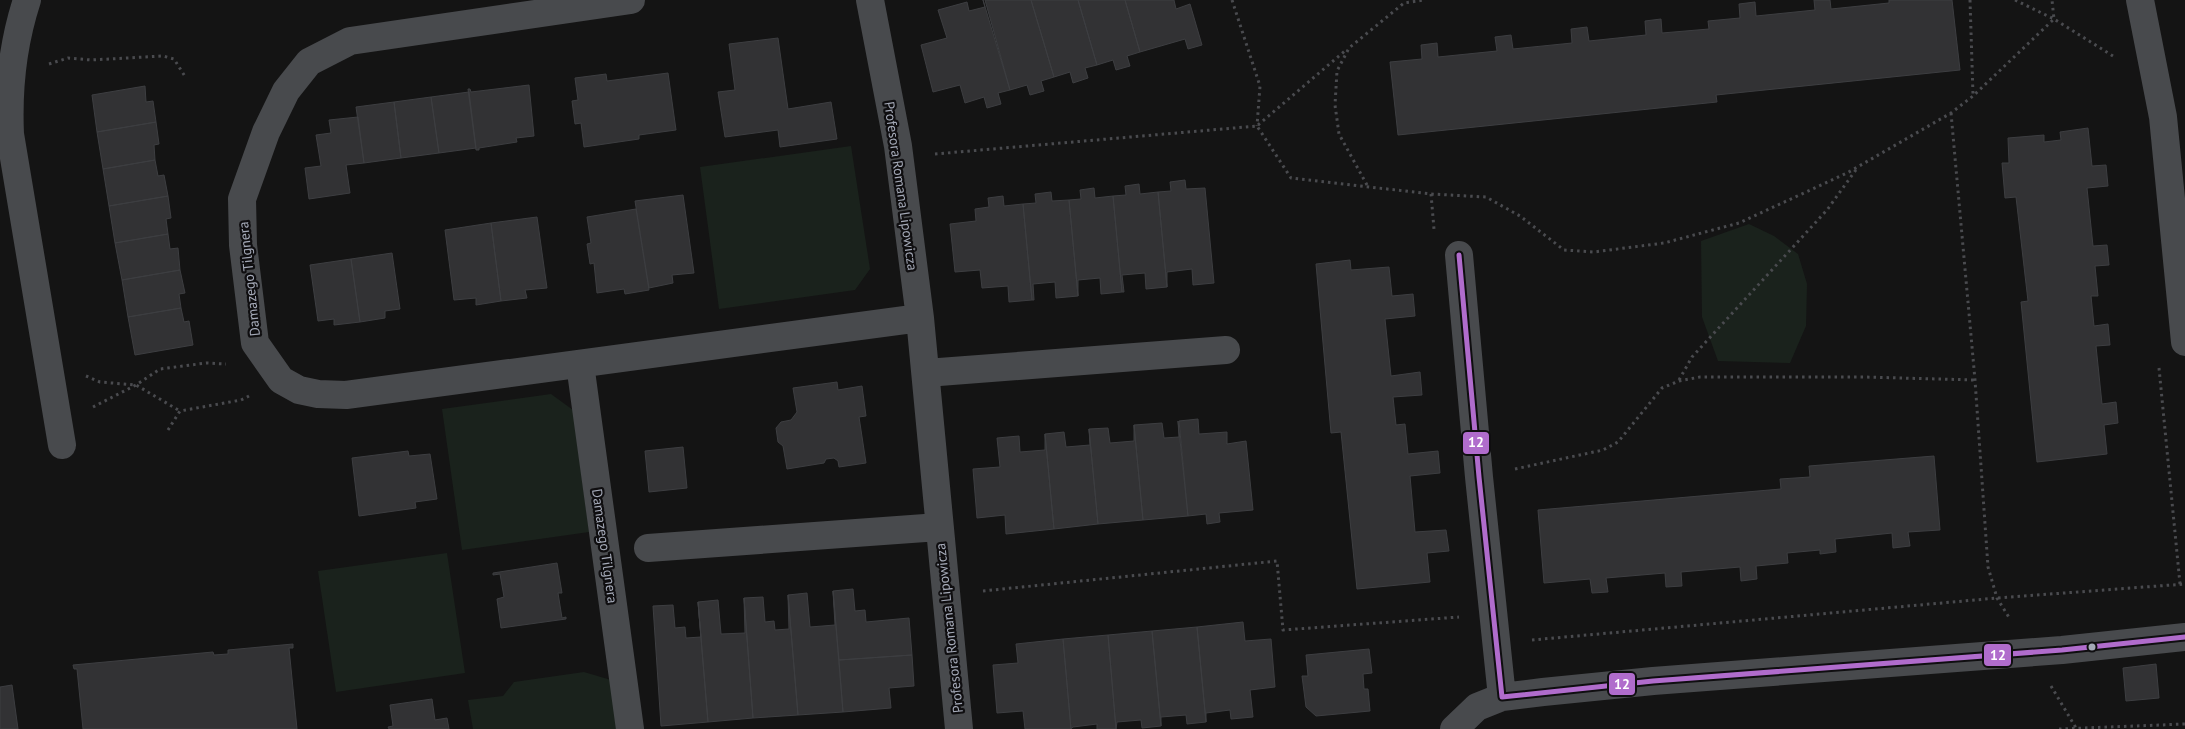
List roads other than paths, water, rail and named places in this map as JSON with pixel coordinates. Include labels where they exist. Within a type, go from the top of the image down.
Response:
[{"type":"street","points":[[26,0],[20,20],[8,98],[10,134],[62,445]]},
{"type":"street","name":"Damazego Tilgnera","points":[[630,729],[580,364],[346,395],[318,394],[299,390],[273,369],[255,343],[243,245],[242,199],[256,157],[286,91],[309,62],[350,41],[632,0]]},
{"type":"street","name":"Profesora Romana Lipowicza","points":[[870,0],[898,146],[920,318],[959,729]]},
{"type":"street","points":[[2140,0],[2174,115],[2185,342]]},
{"type":"street","points":[[1459,255],[1479,477],[1502,697]]},
{"type":"street","points":[[580,364],[920,318]]},
{"type":"street","points":[[926,373],[1226,350]]},
{"type":"street","name":"Profesora Romana Lipowicza","points":[[648,548],[939,527]]},
{"type":"street","points":[[1454,729],[1477,707],[1502,697],[1652,681],[2062,650],[2185,637]]}]
